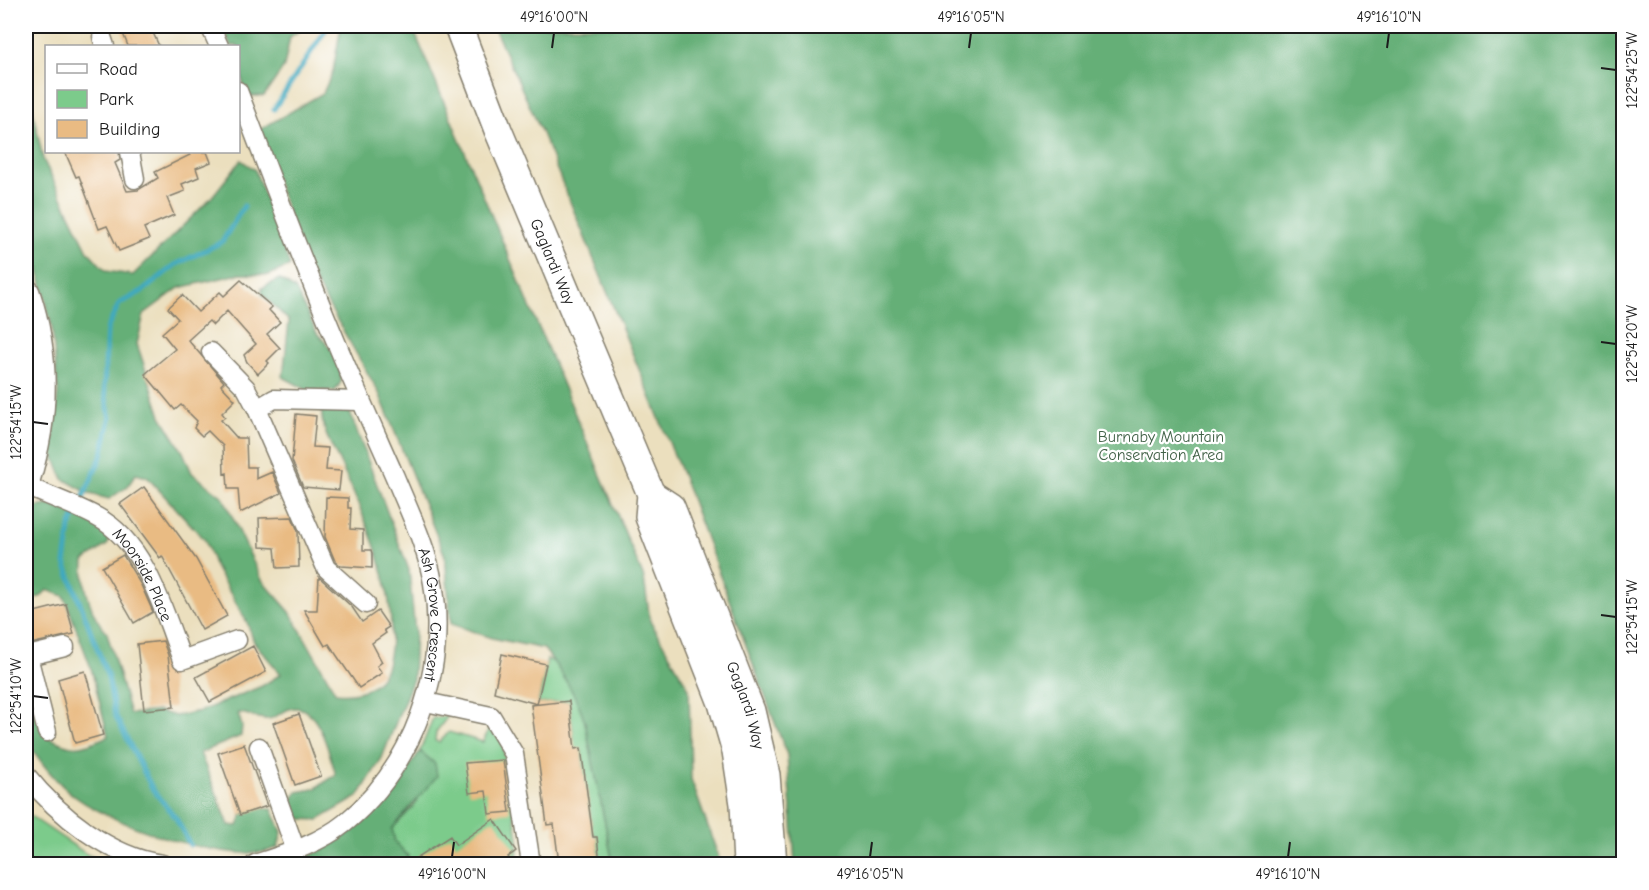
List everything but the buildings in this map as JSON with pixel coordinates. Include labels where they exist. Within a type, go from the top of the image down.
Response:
[{"type":"main road","name":"Gaglardi Way","points":[[458,26],[498,130],[651,494],[649,517],[722,703],[736,751],[744,804],[747,864]]},
{"type":"main road","points":[[26,293],[34,319],[42,373],[41,419],[26,480]]},
{"type":"main road","name":"Gaglardi Way","points":[[651,494],[671,507],[751,711],[766,775],[772,864]]},
{"type":"street","points":[[210,26],[219,45]]},
{"type":"street","name":"Ash Grove Crescent","points":[[240,96],[316,295],[413,519],[433,582],[437,621],[434,662],[426,702],[404,749],[377,790],[344,824],[296,850],[255,864]]},
{"type":"street","points":[[130,153],[135,179]]},
{"type":"street","points":[[211,352],[246,388],[326,568],[366,604]]},
{"type":"street","points":[[257,409],[274,399],[361,401]]},
{"type":"street","name":"Moorside Place","points":[[26,486],[99,518],[123,538],[156,586],[182,660],[237,640]]},
{"type":"street","points":[[47,732],[27,656],[65,647]]},
{"type":"street","points":[[426,702],[490,716],[514,754],[531,864]]},
{"type":"street","points":[[259,747],[296,850]]},
{"type":"street","points":[[26,775],[44,798],[101,840],[126,854],[162,864]]},
{"type":"green space","points":[[222,26],[306,26],[290,37],[284,67],[264,96],[246,96],[240,69],[240,45],[231,45]]},
{"type":"green space","points":[[341,26],[412,26],[644,578],[650,621],[689,689],[691,779],[721,864],[613,864],[585,722],[573,693],[556,666],[544,649],[492,638],[451,624],[445,556],[379,393],[306,266],[259,130],[323,93],[333,71]]},
{"type":"green space","name":"Burnaby Mountain Conservation Area","points":[[493,26],[1623,26],[1623,864],[795,864],[787,755],[682,474],[541,131]]},
{"type":"green space","points":[[26,78],[43,159],[88,251],[106,271],[133,275],[211,198],[241,160],[255,170],[290,266],[269,275],[239,274],[179,288],[144,314],[137,344],[161,416],[183,452],[192,473],[223,497],[262,580],[290,612],[336,693],[362,691],[370,688],[381,677],[388,661],[391,636],[390,611],[380,561],[361,511],[325,431],[322,409],[349,410],[409,570],[415,632],[413,679],[382,758],[358,797],[318,820],[300,819],[290,805],[297,792],[314,789],[336,775],[327,745],[317,723],[303,709],[291,708],[269,719],[238,713],[242,726],[241,736],[200,753],[229,825],[238,826],[244,811],[255,807],[272,809],[282,832],[278,847],[259,852],[234,852],[206,848],[176,841],[118,820],[77,798],[63,786],[36,755],[25,734],[26,679],[43,735],[69,746],[82,746],[108,736],[91,668],[64,596],[47,590],[40,597],[26,599],[26,508],[49,505],[85,517],[109,519],[108,544],[84,561],[84,580],[92,609],[107,633],[130,714],[159,711],[175,716],[201,711],[262,686],[281,674],[254,642],[247,622],[215,567],[205,540],[147,477],[136,474],[127,487],[109,499],[90,494],[63,479],[52,451],[58,392],[52,328],[39,271],[26,243]]},
{"type":"green space","points":[[279,279],[296,290],[317,333],[340,359],[341,382],[335,391],[307,390],[283,377],[289,321],[262,294],[262,288]]},
{"type":"green space","points":[[547,659],[554,662],[579,701],[613,864],[600,864],[597,837],[592,832],[581,749],[570,749],[574,739],[569,701],[538,704]]},
{"type":"green space","points":[[448,716],[436,732],[435,741],[439,742],[449,732],[483,742],[489,729],[502,741],[518,838],[517,863],[405,864],[408,856],[395,842],[392,829],[415,805],[435,764],[420,751],[433,718]]},
{"type":"green space","points":[[420,751],[435,764],[437,776],[392,829],[395,842],[408,856],[405,864],[306,864],[308,856],[343,838],[358,826],[385,798]]},
{"type":"green space","points":[[26,813],[88,855],[111,864],[26,864]]},
{"type":"waterway","points":[[26,30],[28,26]]},
{"type":"waterway","points":[[274,109],[328,26]]},
{"type":"waterway","points":[[190,845],[176,818],[153,790],[115,715],[108,677],[65,563],[70,527],[102,455],[110,419],[104,387],[107,329],[119,304],[144,290],[175,265],[222,242],[244,206]]}]
